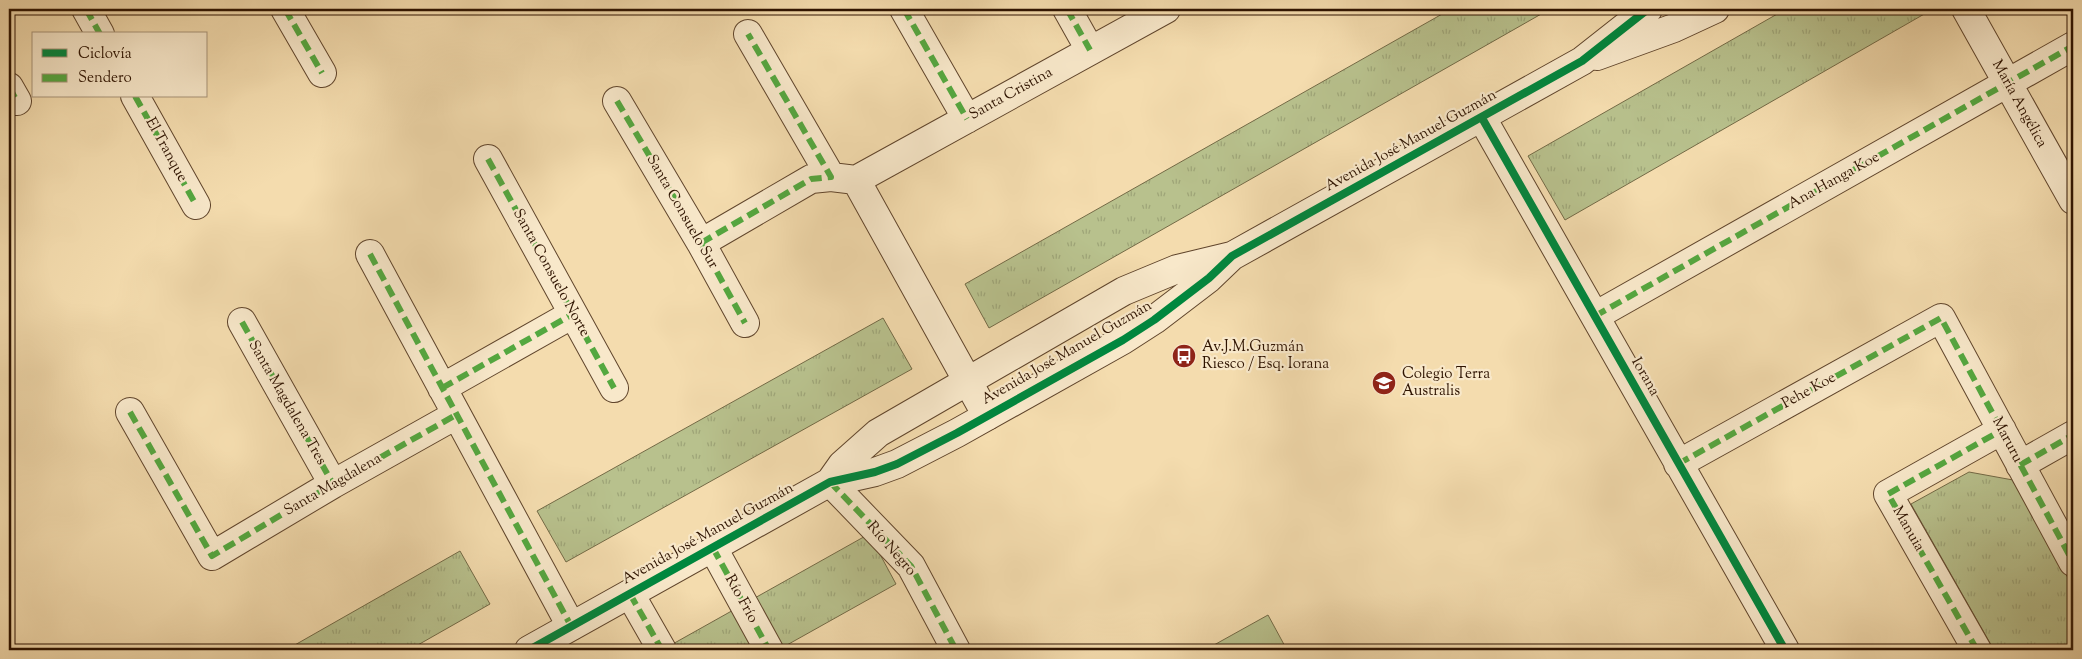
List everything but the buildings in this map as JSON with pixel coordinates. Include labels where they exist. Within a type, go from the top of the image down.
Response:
[{"type":"street","points":[[86,9],[99,32]]},
{"type":"street","points":[[284,9],[322,73]]},
{"type":"street","points":[[904,9],[967,119]]},
{"type":"street","points":[[1067,9],[1090,50]]},
{"type":"street","name":"Santa Cristina","points":[[701,243],[811,180],[844,179],[967,119],[1166,9]]},
{"type":"street","name":"Avenida José Manuel Guzmán","points":[[1582,62],[1648,9]]},
{"type":"street","name":"Avenida José Manuel Guzmán","points":[[529,650],[830,482],[875,472],[898,464],[987,416],[1146,325],[1190,293],[1232,256],[1582,62],[1664,32],[1715,9]]},
{"type":"street","name":"María Angélica","points":[[1966,9],[2073,200]]},
{"type":"street","points":[[748,34],[844,179],[987,416]]},
{"type":"street","name":"Ana Hanga Koe","points":[[1595,316],[2073,46]]},
{"type":"street","name":"El Tranque","points":[[136,98],[196,205]]},
{"type":"street","name":"Santa Consuelo Sur","points":[[617,101],[701,243],[745,323]]},
{"type":"street","name":"Iorana","points":[[1482,118],[1785,650]]},
{"type":"street","name":"Santa Consuelo Norte","points":[[488,158],[614,388]]},
{"type":"street","points":[[370,254],[572,626]]},
{"type":"street","name":"Avenida José Manuel Guzmán","points":[[830,482],[842,465],[878,433],[1124,291],[1150,279],[1196,264],[1232,256]]},
{"type":"street","points":[[442,388],[573,314]]},
{"type":"street","name":"Pehe Koe","points":[[1678,464],[1941,318]]},
{"type":"street","name":"Maruru","points":[[1941,318],[2073,562]]},
{"type":"street","name":"Santa Magdalena Tres","points":[[242,322],[333,484]]},
{"type":"street","name":"Santa Magdalena","points":[[130,412],[212,556],[333,484],[456,415]]},
{"type":"street","name":"Manuia","points":[[1977,650],[1888,494],[2002,430]]},
{"type":"street","points":[[2020,464],[2073,435]]},
{"type":"street","name":"Río Negro","points":[[830,482],[911,566],[956,650]]},
{"type":"street","name":"Río Frío","points":[[713,548],[769,650]]},
{"type":"street","points":[[630,594],[662,650]]},
{"type":"green space","points":[[1451,9],[1550,9],[989,328],[965,284]]},
{"type":"green space","points":[[1786,9],[1933,9],[1565,220],[1528,156]]},
{"type":"green space","points":[[883,318],[912,369],[566,562],[537,511]]},
{"type":"green space","points":[[1969,472],[2013,480],[2073,587],[2073,650],[1994,650],[1911,504]]},
{"type":"green space","points":[[869,534],[896,584],[778,650],[662,650]]},
{"type":"green space","points":[[460,551],[490,604],[409,650],[286,650]]},
{"type":"green space","points":[[1268,615],[1287,650],[1205,650]]},
{"type":"marked path","points":[[86,9],[99,32]]},
{"type":"marked path","points":[[285,9],[322,73]]},
{"type":"marked path","points":[[904,9],[967,119]]},
{"type":"marked path","points":[[1067,9],[1090,50]]},
{"type":"marked path","points":[[701,243],[811,179],[831,177],[748,34]]},
{"type":"marked path","points":[[1595,316],[2073,46]]},
{"type":"marked path","points":[[9,87],[17,101]]},
{"type":"marked path","points":[[136,98],[196,205]]},
{"type":"marked path","points":[[617,101],[701,243],[745,323]]},
{"type":"marked path","points":[[488,159],[614,388]]},
{"type":"marked path","points":[[370,254],[571,626]]},
{"type":"marked path","points":[[442,388],[573,314]]},
{"type":"marked path","points":[[1678,464],[1941,318],[2073,562]]},
{"type":"marked path","points":[[242,322],[333,484]]},
{"type":"marked path","points":[[130,412],[212,556],[333,484],[456,415]]},
{"type":"marked path","points":[[1977,650],[1888,494],[2002,430]]},
{"type":"marked path","points":[[2020,465],[2073,435]]},
{"type":"marked path","points":[[830,482],[911,566],[956,650]]},
{"type":"marked path","points":[[713,548],[769,650]]},
{"type":"marked path","points":[[630,594],[662,650]]},
{"type":"cycle path","points":[[529,650],[830,482],[875,472],[897,464],[957,433],[1123,340],[1154,320],[1209,278],[1232,256],[1582,61],[1648,9]]},
{"type":"cycle path","points":[[1482,118],[1785,650]]},
{"type":"place","name":"Av.J.M.Guzmán Riesco / Esq. Iorana","points":[[1184,356]]},
{"type":"place","name":"Colegio Terra Australis","points":[[1384,383]]}]
